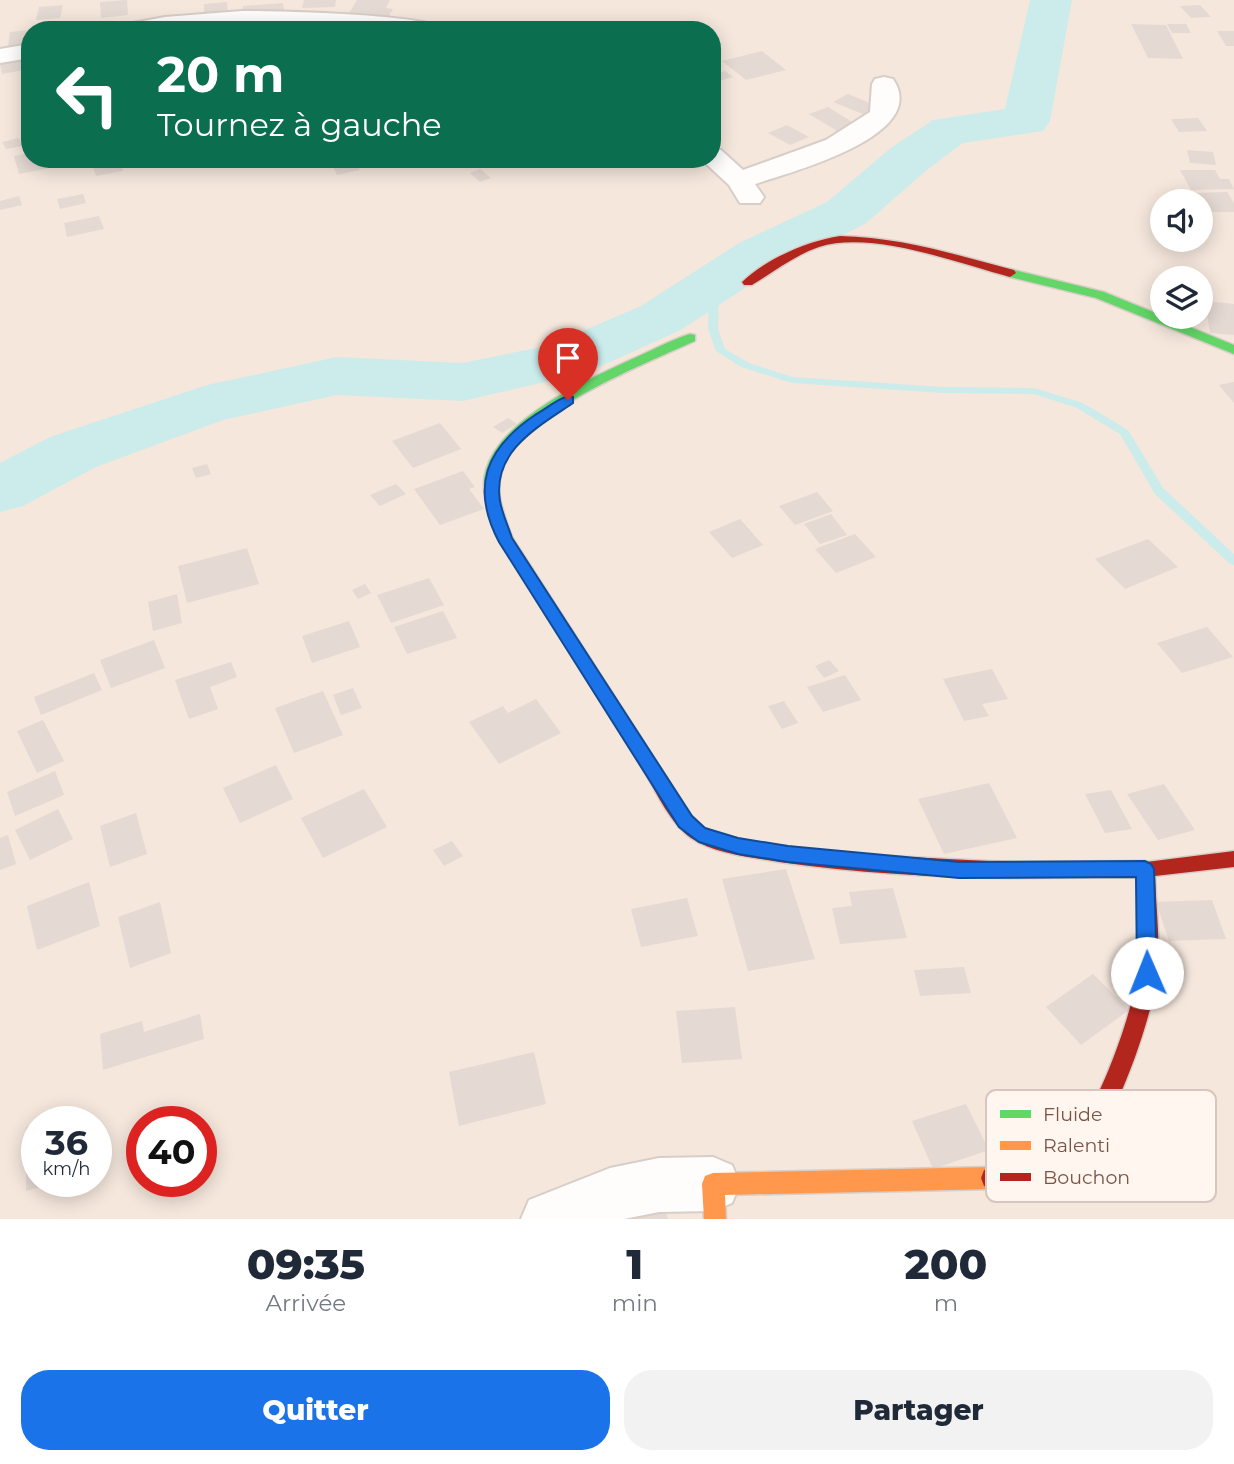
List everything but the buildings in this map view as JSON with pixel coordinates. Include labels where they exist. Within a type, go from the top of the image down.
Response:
[{"type":"street","points":[[157,0],[167,21]]},
{"type":"street","points":[[0,56],[21,52]]},
{"type":"street","points":[[721,165],[745,188],[817,154],[867,128],[880,116],[886,105],[884,85]]},
{"type":"street","points":[[748,282],[816,244],[838,239],[902,246],[1100,295],[1234,350]]},
{"type":"street","points":[[690,338],[590,388],[520,432],[496,461],[492,500],[505,538],[686,821],[699,834],[738,846],[788,854],[959,870],[1145,869],[1234,859]]},
{"type":"street","points":[[1107,1090],[1140,1009],[1147,973],[1145,869]]},
{"type":"street","points":[[548,1219],[622,1193],[659,1185],[714,1202],[986,1180]]},
{"type":"shaded area","points":[[0,0],[1234,0],[1234,1219],[0,1219]]},
{"type":"waterway","points":[[0,490],[73,452],[207,404],[337,376],[463,382],[567,359],[661,318],[758,255],[846,213],[910,158],[950,130],[1026,121],[1051,0]]},
{"type":"waterway","points":[[714,283],[713,329],[721,351],[745,365],[792,380],[943,390],[1034,391],[1079,405],[1124,432],[1159,491],[1234,561]]},
{"type":"traffic: fast","points":[[1010,273],[1100,295],[1234,350]]},
{"type":"traffic: fast","points":[[654,772],[505,538],[494,505],[492,479],[493,470],[503,450],[522,430],[548,410],[610,375],[690,338]]},
{"type":"traffic: slow","points":[[1009,870],[1145,869]]},
{"type":"traffic: slow","points":[[715,1219],[713,1184],[986,1178]]},
{"type":"traffic: jam","points":[[748,282],[801,250],[819,243],[840,240],[863,240],[914,248],[1010,273]]},
{"type":"traffic: jam","points":[[654,772],[679,813],[691,827],[719,842],[798,857],[847,862],[1009,870]]},
{"type":"traffic: jam","points":[[1110,1090],[1137,1019],[1147,976],[1145,869],[1234,859]]},
{"type":"route","points":[[568,400],[520,432],[496,461],[492,500],[505,538],[686,821],[699,834],[738,846],[788,854],[959,870],[1145,869],[1147,973]]}]
